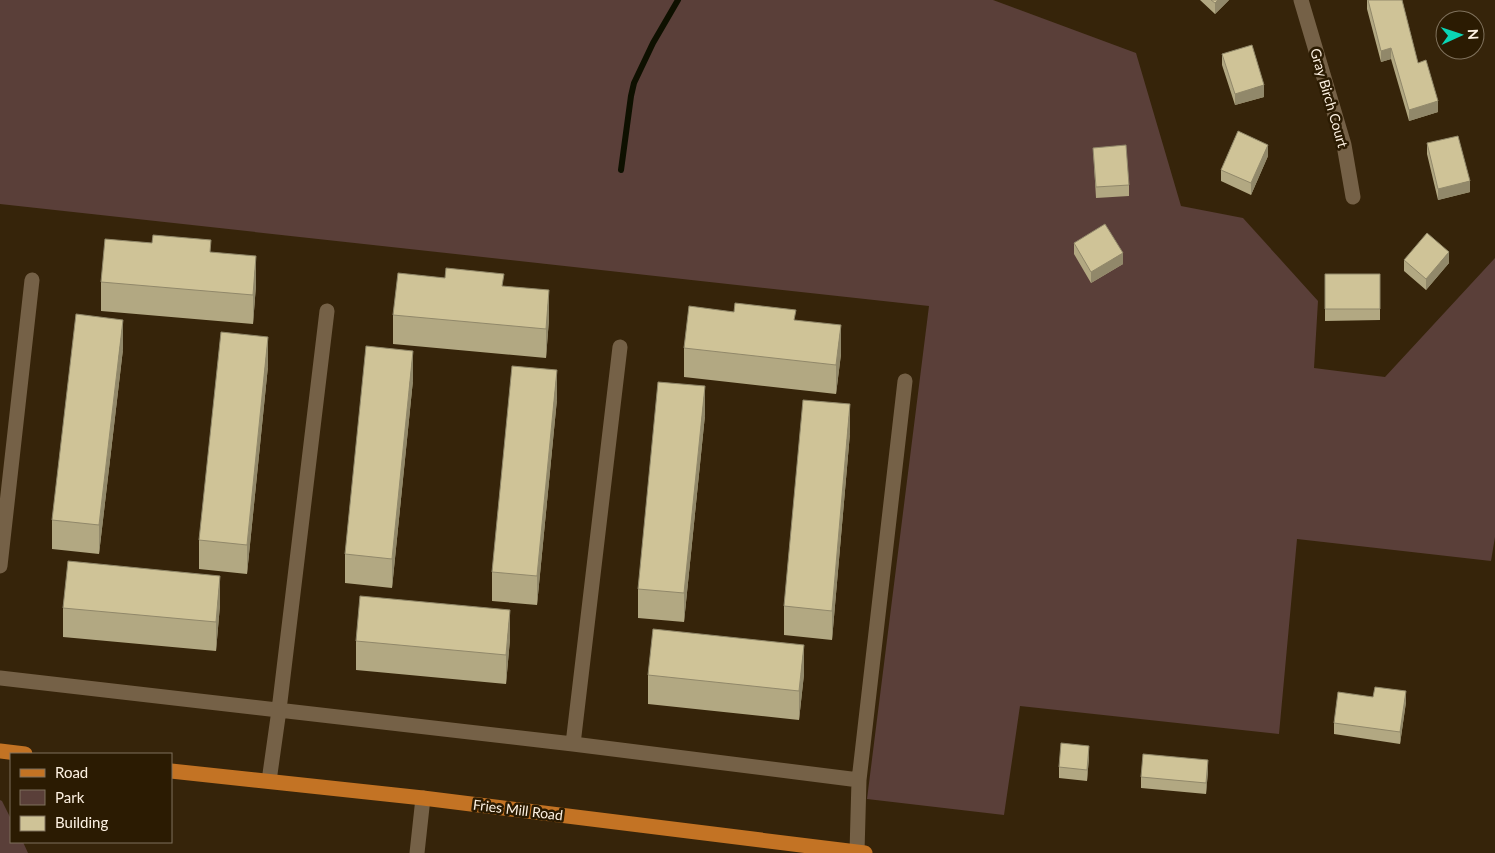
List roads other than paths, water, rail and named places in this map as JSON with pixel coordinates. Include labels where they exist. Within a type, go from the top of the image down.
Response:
[{"type":"main road","points":[[0,751],[17,753]]},
{"type":"main road","name":"Fries Mill Road","points":[[172,771],[423,798],[861,852]]},
{"type":"street","name":"Gray Birch Court","points":[[1300,0],[1344,145],[1353,197]]},
{"type":"street","points":[[0,566],[32,280]]},
{"type":"street","points":[[269,780],[326,310]]},
{"type":"street","points":[[573,744],[620,347]]},
{"type":"street","points":[[861,852],[859,780],[905,381]]},
{"type":"street","points":[[0,678],[573,744],[859,780]]},
{"type":"street","points":[[417,853],[423,798]]},
{"type":"waterway","points":[[621,170],[634,83],[653,43],[678,0]]}]
